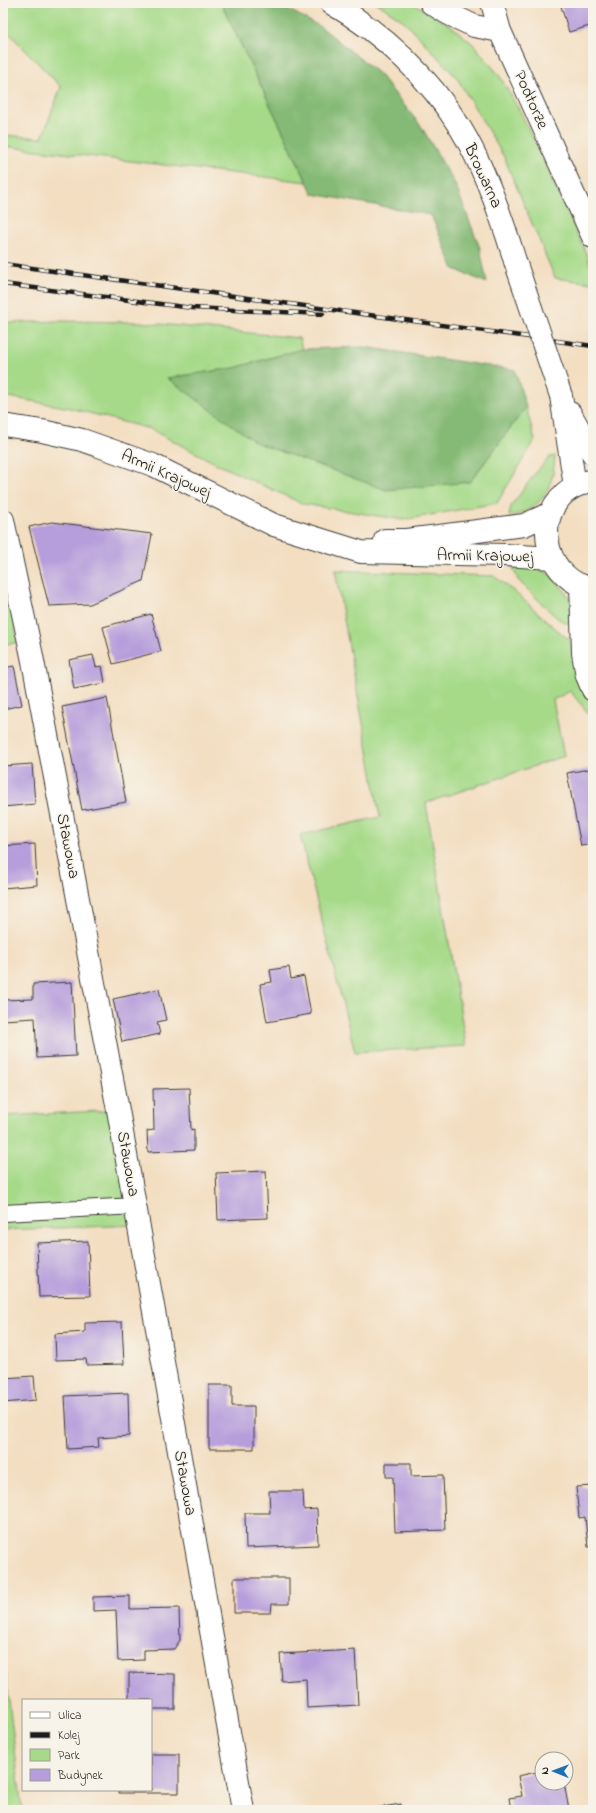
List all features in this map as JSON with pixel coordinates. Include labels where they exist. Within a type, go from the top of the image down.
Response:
[{"type":"street","name":"Browarna","points":[[331,3],[384,39],[416,71],[441,100],[461,130],[483,174],[502,218],[561,396],[584,483]]},
{"type":"street","points":[[431,3],[449,14],[474,26],[500,31]]},
{"type":"street","name":"Podtorze","points":[[492,3],[500,31],[593,237]]},
{"type":"street","name":"Browarna","points":[[561,396],[593,454]]},
{"type":"street","name":"Armii Krajowej","points":[[3,425],[42,431],[82,440],[153,465],[274,525],[362,552],[505,555],[552,558]]},
{"type":"street","points":[[584,483],[565,493],[551,514],[547,538],[552,558],[564,574],[587,587],[583,653],[587,676],[593,690]]},
{"type":"street","name":"Armii Krajowej","points":[[324,540],[406,540],[524,525],[551,514]]},
{"type":"street","name":"Stawowa","points":[[3,520],[32,656],[136,1206],[243,1810]]},
{"type":"lane","points":[[3,1213],[136,1206]]},
{"type":"green space","points":[[3,3],[221,3],[307,182],[3,146],[3,135],[42,138],[61,87],[3,27]]},
{"type":"green space","points":[[221,3],[276,3],[321,27],[379,74],[421,126],[455,184],[480,248],[487,283],[454,269],[431,215],[313,194]]},
{"type":"green space","points":[[377,3],[412,3],[450,25],[473,44],[499,75],[521,113],[586,253],[593,274],[593,283],[555,278],[504,157],[457,78],[405,22]]},
{"type":"green space","points":[[59,321],[140,322],[299,338],[302,349],[234,368],[168,378],[470,482],[526,407],[535,440],[497,503],[403,520],[303,504],[219,465],[150,429],[70,408],[3,396],[3,323]]},
{"type":"green space","points":[[364,347],[515,370],[526,407],[470,482],[386,490],[257,443],[167,378],[234,368],[302,349]]},
{"type":"green space","points":[[555,456],[552,478],[544,496],[530,509],[509,516],[511,506],[537,471],[550,457]]},
{"type":"green space","points":[[512,565],[538,567],[552,576],[568,595],[572,604],[575,624],[566,623],[557,618],[518,580]]},
{"type":"green space","points":[[335,570],[494,576],[571,641],[579,683],[593,704],[593,719],[570,691],[553,700],[564,756],[426,803],[466,1046],[355,1052],[300,835],[380,817]]},
{"type":"green space","points":[[3,597],[9,597],[18,643],[3,644]]},
{"type":"green space","points":[[118,1110],[139,1225],[3,1230],[3,1116]]},
{"type":"green space","points":[[3,1650],[22,1810],[3,1810]]},
{"type":"building","points":[[560,3],[593,3],[593,25],[569,32]]},
{"type":"building","points":[[52,522],[152,534],[143,581],[90,604],[49,606],[29,527]]},
{"type":"building","points":[[151,614],[161,651],[113,664],[103,627]]},
{"type":"building","points":[[93,655],[96,667],[102,666],[105,683],[74,689],[69,660]]},
{"type":"building","points":[[14,666],[22,705],[3,709],[3,668]]},
{"type":"building","points":[[107,698],[126,802],[82,810],[62,707]]},
{"type":"building","points":[[32,764],[35,804],[3,807],[3,766]]},
{"type":"building","points":[[589,769],[593,772],[593,844],[581,846],[567,773]]},
{"type":"building","points":[[35,844],[37,885],[3,888],[3,846]]},
{"type":"building","points":[[289,967],[291,979],[304,976],[311,1014],[267,1022],[260,984],[272,982],[270,970]]},
{"type":"building","points":[[72,982],[76,1056],[37,1058],[35,1018],[3,1020],[3,1000],[33,999],[33,984]]},
{"type":"building","points":[[159,989],[166,1020],[157,1022],[160,1034],[122,1042],[113,999]]},
{"type":"building","points":[[189,1088],[191,1130],[194,1129],[194,1150],[148,1152],[147,1131],[154,1130],[153,1089]]},
{"type":"building","points":[[266,1171],[268,1218],[218,1220],[216,1173]]},
{"type":"building","points":[[88,1241],[90,1296],[39,1297],[37,1243]]},
{"type":"building","points":[[122,1322],[124,1364],[87,1365],[86,1359],[56,1360],[55,1334],[85,1332],[85,1323]]},
{"type":"building","points":[[34,1376],[36,1400],[3,1403],[3,1378]]},
{"type":"building","points":[[209,1385],[232,1385],[232,1406],[254,1406],[254,1449],[209,1449]]},
{"type":"building","points":[[128,1393],[129,1436],[98,1438],[99,1447],[68,1449],[65,1396]]},
{"type":"building","points":[[386,1463],[411,1463],[411,1476],[443,1475],[445,1530],[395,1532],[393,1477],[386,1477]]},
{"type":"building","points":[[593,1486],[593,1546],[588,1547],[585,1517],[579,1518],[576,1487]]},
{"type":"building","points":[[269,1491],[303,1491],[304,1510],[317,1509],[318,1545],[246,1548],[245,1513],[270,1513]]},
{"type":"building","points":[[234,1578],[289,1578],[289,1604],[272,1604],[271,1613],[234,1613]]},
{"type":"building","points":[[130,1596],[130,1609],[179,1608],[180,1640],[174,1649],[144,1650],[144,1660],[118,1661],[116,1610],[93,1611],[93,1597]]},
{"type":"building","points":[[355,1650],[358,1705],[307,1708],[306,1679],[282,1681],[280,1654]]},
{"type":"building","points":[[129,1673],[175,1674],[175,1709],[152,1709],[152,1699],[129,1699]]},
{"type":"building","points":[[152,1754],[179,1754],[179,1793],[119,1793],[119,1791],[152,1791]]},
{"type":"building","points":[[534,1773],[534,1791],[565,1791],[569,1810],[511,1810],[509,1798],[522,1796],[518,1776]]},
{"type":"building","points":[[401,1804],[401,1810],[369,1810],[369,1809]]},
{"type":"railway","points":[[3,264],[593,346]]},
{"type":"railway","points":[[3,284],[192,308],[323,314]]}]
